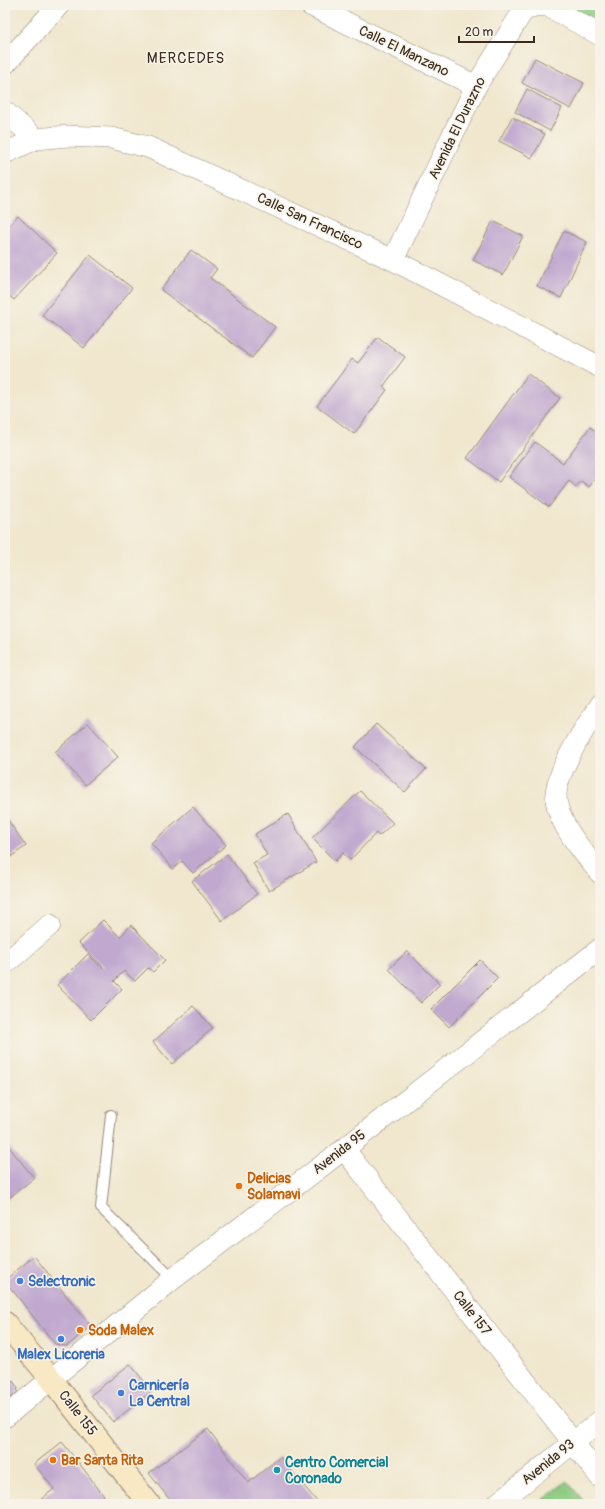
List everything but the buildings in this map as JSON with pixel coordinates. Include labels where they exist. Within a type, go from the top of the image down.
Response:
[{"type":"main road","name":"Calle 155","points":[[5,1323],[149,1504]]},
{"type":"street","points":[[5,64],[59,5]]},
{"type":"street","name":"Calle El Manzano","points":[[310,5],[476,86]]},
{"type":"street","points":[[534,6],[546,5],[600,35]]},
{"type":"street","name":"Avenida El Durazno","points":[[393,260],[476,86],[523,11],[534,6]]},
{"type":"street","points":[[5,112],[36,139]]},
{"type":"street","name":"Calle San Francisco","points":[[5,153],[36,139],[67,136],[111,138],[148,147],[393,260],[600,367]]},
{"type":"street","points":[[600,705],[582,732],[559,779],[556,797],[561,817],[575,842],[600,873]]},
{"type":"street","points":[[5,964],[50,925]]},
{"type":"street","name":"Avenida 95","points":[[5,1417],[173,1279],[344,1149],[600,950]]},
{"type":"street","name":"Calle 157","points":[[344,1149],[600,1477]]},
{"type":"street","name":"Avenida 93","points":[[497,1504],[600,1420]]},
{"type":"lane","points":[[111,1115],[101,1208],[173,1279]]},
{"type":"green space","points":[[564,5],[600,5],[600,25]]},
{"type":"green space","points":[[567,1481],[586,1504],[537,1504]]},
{"type":"place","name":"Delicias Solamavi","points":[[239,1186]]},
{"type":"place","name":"Selectronic","points":[[20,1281]]},
{"type":"place","name":"Soda Malex","points":[[80,1330]]},
{"type":"place","name":"Malex Licoreria","points":[[61,1339]]},
{"type":"place","name":"Carnicería La Central","points":[[121,1393]]},
{"type":"place","name":"Bar Santa Rita","points":[[53,1460]]},
{"type":"place","name":"Centro Comercial Coronado","points":[[277,1470]]},
{"type":"district","name":"MERCEDES","points":[[186,58]]}]
